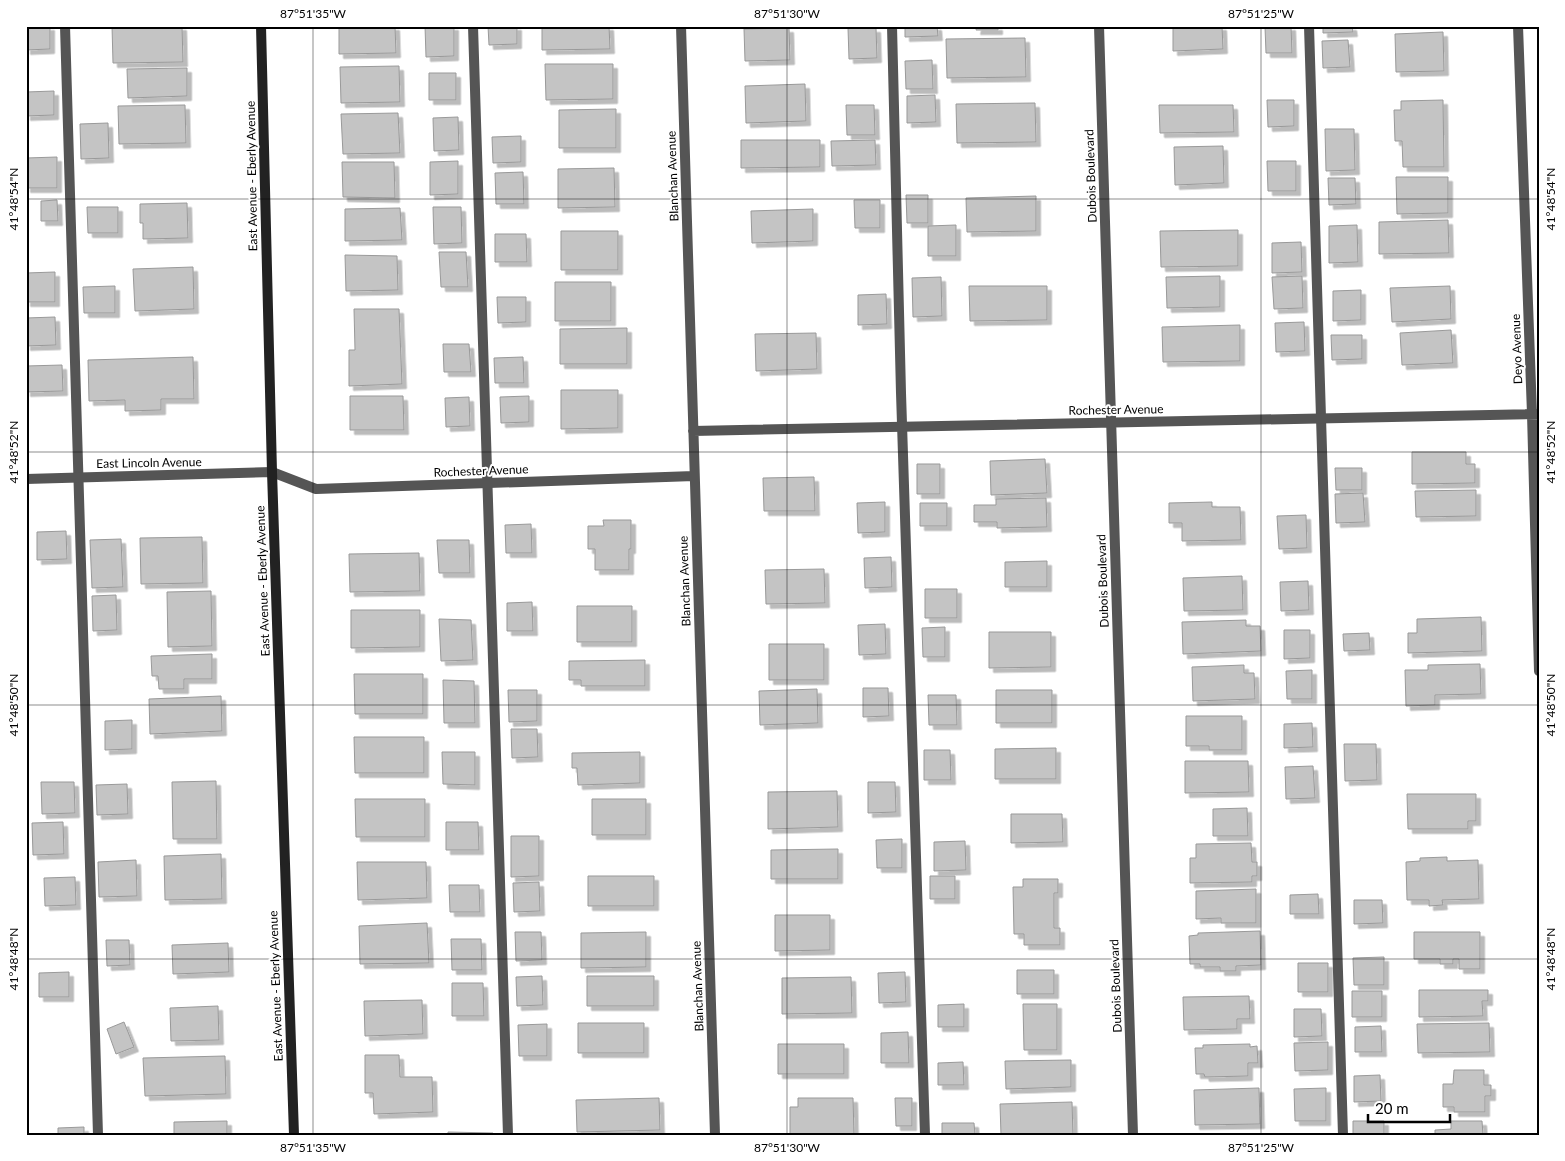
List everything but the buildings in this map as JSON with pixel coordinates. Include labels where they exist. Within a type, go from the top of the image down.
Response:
[{"type":"main road","name":"East Avenue - Eberly Avenue","points":[[261,26],[272,472],[294,1135]]},
{"type":"street","points":[[65,26],[98,1135]]},
{"type":"street","points":[[473,26],[508,1135]]},
{"type":"street","name":"Blanchan Avenue","points":[[681,26],[715,1135]]},
{"type":"street","points":[[892,26],[902,427],[925,1135]]},
{"type":"street","name":"Dubois Boulevard","points":[[1099,26],[1133,1135]]},
{"type":"street","points":[[1309,26],[1343,1135]]},
{"type":"street","name":"Deyo Avenue","points":[[1518,26],[1535,414],[1539,671]]},
{"type":"street","name":"Rochester Avenue","points":[[693,431],[1535,414]]},
{"type":"street","name":"East Lincoln Avenue","points":[[26,479],[272,472]]},
{"type":"street","name":"Rochester Avenue","points":[[272,472],[316,489],[694,476]]}]
